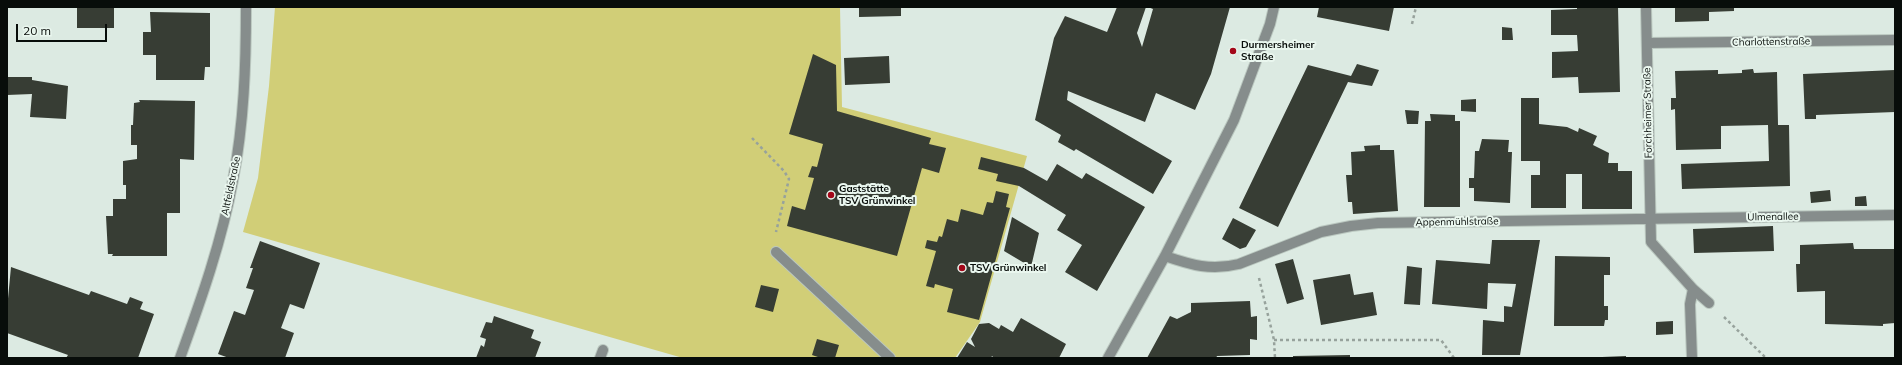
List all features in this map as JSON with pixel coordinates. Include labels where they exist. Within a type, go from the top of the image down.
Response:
[{"type":"street","name":"Altfeldstraße","points":[[180,358],[214,260],[233,180],[241,131],[246,73],[246,7]]},
{"type":"street","points":[[1108,358],[1165,256],[1234,120],[1270,24],[1274,7]]},
{"type":"street","name":"Forchheimer Straße","points":[[1646,7],[1651,219]]},
{"type":"street","name":"Charlottenstraße","points":[[1647,43],[1895,40]]},
{"type":"street","name":"Ulmenallee","points":[[1651,219],[1895,215]]},
{"type":"street","points":[[1651,219],[1651,242],[1693,289],[1709,302]]},
{"type":"street","name":"Appenmühlstraße","points":[[1165,256],[1195,266],[1227,267],[1254,259],[1321,232],[1351,226],[1378,223],[1651,219]]},
{"type":"street","points":[[776,252],[890,358]]},
{"type":"street","points":[[1692,358],[1690,304],[1693,289]]},
{"type":"path","points":[[1412,24],[1416,7]]},
{"type":"path","points":[[752,138],[784,171],[789,179],[776,229],[776,252]]},
{"type":"path","points":[[1254,259],[1274,340],[1275,358]]},
{"type":"path","points":[[1709,302],[1766,358]]},
{"type":"path","points":[[1274,340],[1441,340],[1454,358]]},
{"type":"shaded area","points":[[275,7],[840,7],[842,107],[1027,156],[980,322],[955,358],[683,358],[243,232],[258,178],[269,86]]},
{"type":"building","points":[[77,7],[114,7],[114,28],[77,28]]},
{"type":"building","points":[[859,7],[901,7],[901,16],[859,17]]},
{"type":"building","points":[[1117,7],[1146,7],[1137,33],[1142,47],[1153,9],[1148,7],[1230,7],[1211,74],[1195,110],[1156,93],[1145,122],[1068,91],[1067,100],[1172,161],[1153,194],[1076,149],[1074,151],[1058,142],[1061,135],[1035,120],[1054,38],[1065,16],[1107,32]]},
{"type":"building","points":[[1319,7],[1394,7],[1389,31],[1317,17]]},
{"type":"building","points":[[1577,7],[1618,7],[1620,92],[1579,93],[1578,77],[1552,78],[1552,52],[1578,51],[1577,35],[1551,35],[1551,10],[1577,9]]},
{"type":"building","points":[[1675,7],[1734,7],[1734,11],[1709,12],[1709,21],[1675,22]]},
{"type":"building","points":[[150,12],[210,13],[210,67],[205,67],[204,80],[156,80],[156,55],[143,55],[143,32],[151,32]]},
{"type":"building","points":[[1502,27],[1512,28],[1513,40],[1502,40]]},
{"type":"building","points":[[813,54],[836,65],[837,111],[931,138],[929,144],[946,148],[939,173],[922,168],[897,256],[787,226],[792,206],[805,210],[814,178],[808,177],[812,166],[817,167],[823,144],[789,134]]},
{"type":"building","points":[[889,56],[890,83],[845,85],[844,58]]},
{"type":"building","points":[[1357,64],[1379,70],[1372,86],[1348,82],[1278,227],[1239,208],[1308,65],[1351,76]]},
{"type":"building","points":[[1753,69],[1754,73],[1777,72],[1778,125],[1789,125],[1790,186],[1682,189],[1681,164],[1769,161],[1768,125],[1721,126],[1721,149],[1676,150],[1675,109],[1671,110],[1671,98],[1676,98],[1675,71],[1718,70],[1718,74],[1742,73],[1742,70]]},
{"type":"building","points":[[1895,70],[1895,112],[1816,115],[1816,119],[1805,119],[1803,74]]},
{"type":"building","points":[[7,77],[32,77],[32,80],[68,86],[66,119],[30,117],[32,94],[7,95]]},
{"type":"building","points":[[1521,98],[1539,98],[1539,124],[1567,127],[1578,132],[1579,128],[1597,136],[1593,145],[1609,153],[1608,163],[1618,163],[1618,171],[1632,171],[1632,209],[1582,209],[1582,174],[1566,174],[1566,208],[1531,208],[1531,175],[1540,175],[1540,161],[1521,161]]},
{"type":"building","points":[[1476,99],[1476,112],[1461,111],[1461,100]]},
{"type":"building","points":[[139,100],[195,101],[194,160],[180,159],[180,213],[167,213],[167,256],[112,256],[113,254],[108,254],[106,216],[113,216],[113,199],[126,199],[126,185],[123,185],[123,161],[137,159],[137,145],[131,145],[131,125],[133,125],[134,103],[140,102]]},
{"type":"building","points":[[1405,110],[1419,111],[1418,124],[1407,124]]},
{"type":"building","points":[[1430,114],[1455,115],[1455,121],[1460,121],[1460,207],[1424,207],[1425,121],[1431,121]]},
{"type":"building","points":[[1482,139],[1509,140],[1508,152],[1512,152],[1510,203],[1474,201],[1474,188],[1469,188],[1469,178],[1474,178],[1475,151],[1479,151]]},
{"type":"building","points":[[1380,145],[1380,150],[1394,150],[1398,211],[1353,214],[1352,202],[1348,202],[1346,175],[1352,175],[1351,152],[1365,151],[1364,146]]},
{"type":"building","points":[[981,157],[1024,168],[1047,181],[1057,164],[1082,179],[1086,173],[1145,207],[1097,291],[1065,272],[1082,245],[1057,230],[1066,215],[1019,186],[996,181],[998,174],[978,169]]},
{"type":"building","points":[[1830,190],[1831,201],[1811,203],[1810,192]]},
{"type":"building","name":"TSV Grünwinkel","points":[[996,191],[1009,194],[1006,207],[1010,208],[979,320],[947,312],[953,289],[935,284],[934,288],[926,286],[936,251],[925,248],[927,240],[937,242],[939,236],[942,237],[947,219],[958,222],[961,209],[983,215],[987,202],[993,203]]},
{"type":"building","points":[[1866,196],[1867,206],[1855,206],[1855,197]]},
{"type":"building","points":[[1012,217],[1039,233],[1031,267],[1004,251]]},
{"type":"building","points":[[1233,218],[1256,230],[1246,247],[1240,249],[1222,239]]},
{"type":"building","points":[[1773,226],[1774,251],[1694,253],[1693,229]]},
{"type":"building","points":[[1492,240],[1540,240],[1520,355],[1482,355],[1483,320],[1504,322],[1504,306],[1512,307],[1516,284],[1488,283],[1487,309],[1432,304],[1436,260],[1490,264]]},
{"type":"building","points":[[260,241],[320,263],[304,309],[290,304],[281,328],[294,333],[285,358],[229,358],[218,354],[234,311],[245,315],[254,290],[246,288],[253,268],[250,268]]},
{"type":"building","points":[[1853,243],[1854,249],[1895,249],[1895,323],[1883,324],[1883,326],[1825,324],[1825,291],[1797,292],[1796,264],[1800,264],[1800,245]]},
{"type":"building","points":[[1555,256],[1610,257],[1610,275],[1604,275],[1604,306],[1608,306],[1608,320],[1605,320],[1604,326],[1554,326]]},
{"type":"building","points":[[1293,259],[1304,299],[1287,304],[1275,264]]},
{"type":"building","points":[[1407,266],[1422,268],[1420,305],[1404,304]]},
{"type":"building","points":[[11,267],[89,295],[91,291],[127,304],[130,297],[143,302],[140,309],[154,314],[138,358],[66,358],[68,355],[7,333],[7,309]]},
{"type":"building","points":[[1350,274],[1354,295],[1373,292],[1377,315],[1321,325],[1313,280]]},
{"type":"building","points":[[761,285],[779,289],[773,312],[755,307]]},
{"type":"building","points":[[1250,301],[1251,317],[1257,316],[1257,340],[1250,339],[1250,355],[1217,356],[1216,358],[1147,358],[1170,316],[1177,319],[1191,312],[1191,303]]},
{"type":"building","points":[[494,316],[534,330],[531,338],[541,342],[535,358],[476,358],[481,345],[484,347],[486,339],[480,337],[486,322],[492,323]]},
{"type":"building","points":[[1021,318],[1066,344],[1059,358],[994,358],[992,356],[991,358],[957,358],[967,342],[975,347],[971,339],[979,324],[989,323],[999,329],[1001,325],[1013,332]]},
{"type":"building","points":[[1673,321],[1673,334],[1656,335],[1656,322]]},
{"type":"building","points":[[817,339],[839,345],[835,358],[821,358],[812,355]]},
{"type":"building","points":[[1350,355],[1350,358],[1293,358],[1293,356]]},
{"type":"building","points":[[1626,356],[1626,358],[1602,358],[1602,357]]},
{"type":"place","name":"Durmersheimer Straße","points":[[1233,51]]},
{"type":"place","name":"Gaststätte TSV Grünwinkel","points":[[831,195]]},
{"type":"place","name":"TSV Grünwinkel","points":[[962,268]]}]
